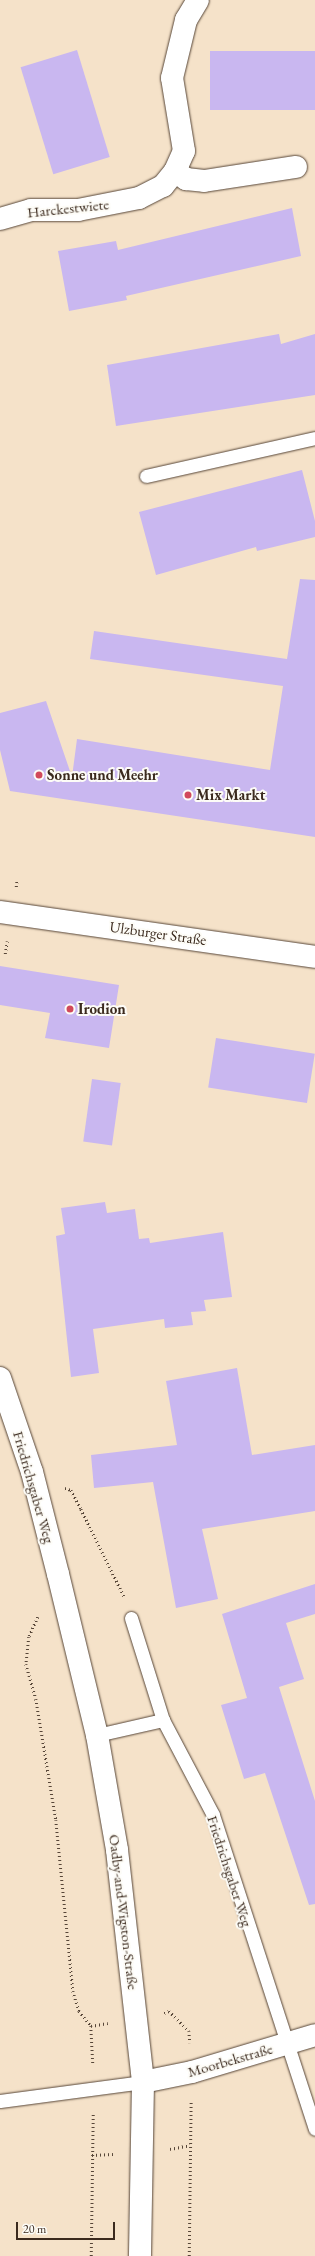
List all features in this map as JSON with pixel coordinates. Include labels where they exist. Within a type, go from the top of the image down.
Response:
[{"type":"main road","name":"Harckestwiete","points":[[0,219],[31,210],[78,210],[139,198],[163,186],[175,172],[184,151],[172,78],[186,20],[198,0]]},
{"type":"main road","points":[[175,172],[186,180],[204,181],[296,167]]},
{"type":"main road","name":"Ulzburger Straße","points":[[0,912],[315,957]]},
{"type":"main road","name":"Friedrichsgaber Weg","points":[[0,1378],[32,1472],[58,1574]]},
{"type":"main road","name":"Oadby-and-Wigston-Straße","points":[[58,1574],[97,1736],[127,1913],[143,2082],[140,2256]]},
{"type":"main road","name":"Moorbekstraße","points":[[143,2082],[192,2072],[315,2035]]},
{"type":"lane","points":[[146,476],[315,438]]},
{"type":"lane","name":"Friedrichsgaber Weg","points":[[131,1618],[163,1720],[213,1815],[261,1970],[289,2044],[315,2129]]},
{"type":"lane","points":[[97,1736],[163,1720]]},
{"type":"lane","points":[[0,2101],[94,2090],[143,2082]]},
{"type":"path","points":[[32,1472],[71,1490],[121,1588],[131,1618]]},
{"type":"path","points":[[58,1574],[29,1638],[26,1664],[36,1700],[55,1813],[73,1991],[78,2011],[91,2026],[94,2090],[91,2256]]},
{"type":"path","points":[[137,2019],[169,2012],[189,2031],[192,2072],[189,2256]]},
{"type":"building","points":[[77,50],[110,157],[53,174],[21,67]]},
{"type":"building","points":[[210,51],[315,51],[315,110],[210,110]]},
{"type":"building","points":[[292,208],[301,256],[126,296],[127,300],[69,311],[58,251],[116,241],[118,250]]},
{"type":"building","points":[[279,334],[281,344],[315,334],[315,395],[116,426],[107,365]]},
{"type":"building","points":[[302,470],[315,521],[315,537],[257,551],[256,547],[156,575],[139,512]]},
{"type":"building","points":[[300,579],[315,580],[315,837],[10,791],[0,750],[0,713],[46,701],[72,777],[77,739],[270,770],[283,686],[90,659],[94,631],[287,659]]},
{"type":"building","name":"Irodion","points":[[0,966],[119,985],[109,1048],[45,1038],[50,1013],[0,1005]]},
{"type":"building","points":[[216,1038],[315,1054],[307,1103],[208,1087]]},
{"type":"building","points":[[92,1079],[121,1083],[112,1145],[83,1141]]},
{"type":"building","points":[[105,1202],[107,1213],[135,1209],[139,1239],[149,1238],[150,1243],[223,1232],[232,1297],[204,1300],[206,1311],[191,1312],[193,1325],[165,1328],[164,1319],[93,1329],[99,1373],[71,1377],[56,1236],[65,1234],[61,1208]]},
{"type":"building","points":[[237,1368],[252,1455],[315,1445],[315,1511],[202,1529],[218,1599],[176,1608],[153,1482],[94,1488],[91,1455],[177,1445],[166,1381]]},
{"type":"building","points":[[315,1584],[315,1614],[286,1623],[304,1679],[279,1687],[315,1801],[315,1904],[309,1905],[265,1773],[244,1779],[221,1705],[247,1698],[222,1614]]},
{"type":"place","name":"Sonne und Meehr","points":[[39,775]]},
{"type":"place","name":"Mix Markt","points":[[188,795]]},
{"type":"place","name":"Irodion","points":[[70,1009]]}]
